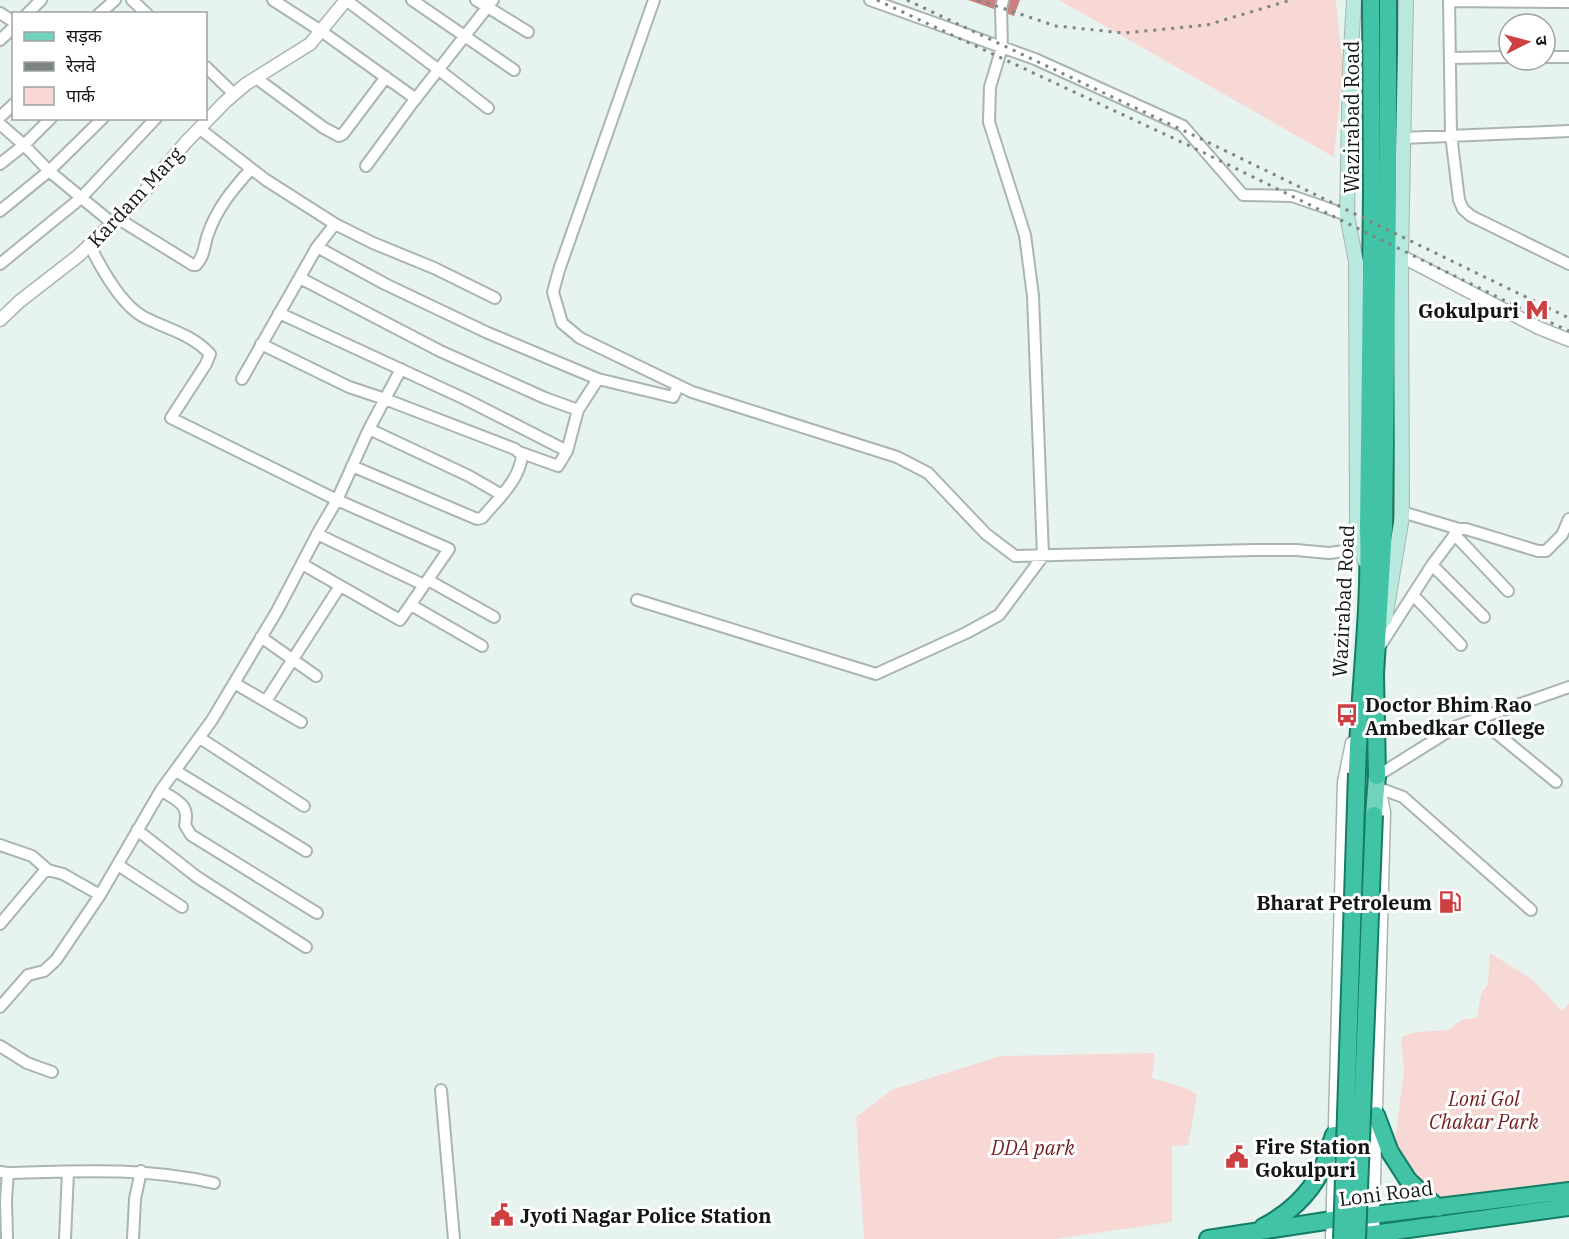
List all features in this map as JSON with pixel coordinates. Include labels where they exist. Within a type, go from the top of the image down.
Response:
[{"type":"highway","name":"Wazirabad Road","points":[[1371,0],[1376,529],[1375,674],[1378,782]]},
{"type":"highway","name":"Wazirabad Road","points":[[1358,712],[1369,572],[1376,529],[1388,194],[1388,0]]},
{"type":"highway","points":[[1341,1239],[1358,712]]},
{"type":"highway","points":[[1357,1239],[1374,814]]},
{"type":"highway","points":[[1376,1115],[1390,1152],[1408,1180],[1438,1208]]},
{"type":"highway","points":[[1249,1234],[1281,1218],[1304,1196],[1321,1172],[1334,1134]]},
{"type":"highway","name":"Loni Road","points":[[1208,1239],[1332,1220],[1373,1217],[1569,1191]]},
{"type":"highway","name":"Loni Road","points":[[1341,1239],[1569,1208]]},
{"type":"highway","points":[[1426,1239],[1448,1224]]},
{"type":"main road","points":[[1354,0],[1347,215],[1356,262],[1357,524],[1360,549],[1369,572]]},
{"type":"main road","points":[[1375,674],[1402,512],[1401,256],[1406,0]]},
{"type":"main road","points":[[1374,814],[1378,782]]},
{"type":"street","points":[[29,12],[41,0]]},
{"type":"street","points":[[101,12],[115,0]]},
{"type":"street","points":[[132,0],[145,12]]},
{"type":"street","points":[[273,0],[321,31],[416,99]]},
{"type":"street","points":[[346,0],[488,108]]},
{"type":"street","name":"Kardam Marg","points":[[0,320],[90,246],[139,198],[186,142],[234,94],[309,44],[346,0]]},
{"type":"street","points":[[412,0],[514,70]]},
{"type":"street","points":[[476,0],[490,4],[528,33]]},
{"type":"street","points":[[654,0],[553,292],[562,323],[580,338],[692,392],[897,457],[928,473],[986,534],[1015,556],[1253,550],[1329,553],[1360,549]]},
{"type":"street","points":[[870,0],[1035,59],[1183,126],[1243,195],[1292,196],[1347,215]]},
{"type":"street","points":[[637,600],[876,674],[966,633],[999,615],[1043,556],[1033,296],[1025,235],[988,122],[990,87],[1002,47],[1001,8],[1003,0]]},
{"type":"street","points":[[1569,2],[1449,0],[1451,135],[1462,209],[1471,216],[1569,264]]},
{"type":"street","points":[[366,166],[490,4]]},
{"type":"street","points":[[0,40],[12,29]]},
{"type":"street","points":[[1450,58],[1497,57]]},
{"type":"street","points":[[207,67],[234,94]]},
{"type":"street","points":[[256,78],[324,128],[339,136],[343,134],[386,77]]},
{"type":"street","points":[[0,117],[12,106]]},
{"type":"street","points":[[0,164],[24,145],[49,120]]},
{"type":"street","points":[[0,211],[50,171],[102,120]]},
{"type":"street","points":[[0,264],[81,198],[154,120]]},
{"type":"street","points":[[0,124],[81,198],[114,221],[193,265],[196,265],[202,258],[207,234],[219,209],[229,193],[251,169]]},
{"type":"street","points":[[200,129],[251,169],[335,224],[495,298]]},
{"type":"street","points":[[1402,138],[1569,131]]},
{"type":"street","points":[[242,379],[317,247],[335,224]]},
{"type":"street","points":[[90,246],[110,281],[133,309],[142,316],[199,342],[210,354],[171,418],[338,500],[449,549],[400,620],[302,564]]},
{"type":"street","points":[[317,247],[385,284],[488,333],[598,380],[673,397],[678,386]]},
{"type":"street","points":[[1401,256],[1539,328],[1569,340]]},
{"type":"street","points":[[300,278],[440,351],[545,398],[578,410]]},
{"type":"street","points":[[279,313],[465,399],[567,451]]},
{"type":"street","points":[[261,344],[349,387],[558,466],[567,451],[578,410],[598,380]]},
{"type":"street","points":[[0,1007],[28,975],[50,968],[100,895],[161,790],[212,720],[338,500],[369,429],[401,369]]},
{"type":"street","points":[[369,429],[469,476],[502,495]]},
{"type":"street","points":[[352,466],[477,519],[482,518],[502,495],[520,468],[522,456],[519,452]]},
{"type":"street","points":[[1402,512],[1456,532],[1508,591]]},
{"type":"street","points":[[1380,646],[1456,532],[1466,529],[1538,551],[1546,551],[1562,536],[1569,519]]},
{"type":"street","points":[[317,534],[426,582],[494,617]]},
{"type":"street","points":[[1432,565],[1484,617]]},
{"type":"street","points":[[266,701],[340,586]]},
{"type":"street","points":[[1413,595],[1461,645]]},
{"type":"street","points":[[411,605],[482,646]]},
{"type":"street","points":[[261,637],[316,676]]},
{"type":"street","points":[[234,683],[301,722]]},
{"type":"street","points":[[1531,910],[1403,797],[1378,782],[1457,726],[1566,690]]},
{"type":"street","name":"Wazirabad Road","points":[[1332,1239],[1344,782],[1358,712]]},
{"type":"street","points":[[1478,718],[1556,782]]},
{"type":"street","points":[[200,738],[304,806]]},
{"type":"street","points":[[176,771],[306,851]]},
{"type":"street","name":"Wazirabad Road","points":[[1374,1236],[1384,812],[1378,782]]},
{"type":"street","points":[[161,790],[183,805],[188,816],[185,825],[191,835],[317,913]]},
{"type":"street","points":[[137,830],[196,877],[306,947]]},
{"type":"street","points":[[0,845],[32,856],[48,870],[63,874],[100,895]]},
{"type":"street","points":[[118,865],[182,907]]},
{"type":"street","points":[[0,924],[42,873],[48,870]]},
{"type":"street","points":[[0,1047],[27,1063],[52,1072]]},
{"type":"street","points":[[441,1090],[454,1239]]},
{"type":"street","points":[[1334,1154],[1338,1164],[1351,1175],[1366,1171],[1371,1166],[1375,1153]]},
{"type":"street","points":[[7,1239],[4,1172],[88,1170],[141,1172],[181,1176],[214,1183]]},
{"type":"street","points":[[65,1239],[68,1172]]},
{"type":"street","points":[[133,1239],[135,1199],[141,1172]]},
{"type":"green space","points":[[1059,0],[1334,0],[1343,68],[1334,157]]},
{"type":"green space","name":"Loni Gol Chakar Park","points":[[1490,953],[1533,980],[1562,1011],[1569,1003],[1569,1184],[1441,1201],[1400,1157],[1395,1139],[1404,1071],[1401,1037],[1417,1032],[1449,1030],[1461,1020],[1477,1018],[1481,994],[1488,984]]},
{"type":"green space","name":"DDA park","points":[[1155,1053],[1152,1078],[1188,1089],[1197,1095],[1188,1145],[1172,1146],[1172,1222],[1055,1239],[864,1239],[856,1117],[891,1090],[1001,1056]]},
{"type":"shaded area","points":[[968,0],[1020,0],[1014,16]]},
{"type":"railway","points":[[877,0],[1190,146],[1569,331]]},
{"type":"railway","points":[[907,0],[1195,136],[1569,318]]},
{"type":"railway","points":[[978,0],[1056,26],[1124,33],[1207,25],[1291,0]]},
{"type":"place","name":"Gokulpuri","points":[[1537,310]]},
{"type":"place","name":"Doctor Bhim Rao Ambedkar College","points":[[1347,715]]},
{"type":"place","name":"Bharat Petroleum","points":[[1450,902]]},
{"type":"place","name":"Fire Station Gokulpuri","points":[[1237,1157]]},
{"type":"place","name":"Jyoti Nagar Police Station","points":[[502,1215]]}]
